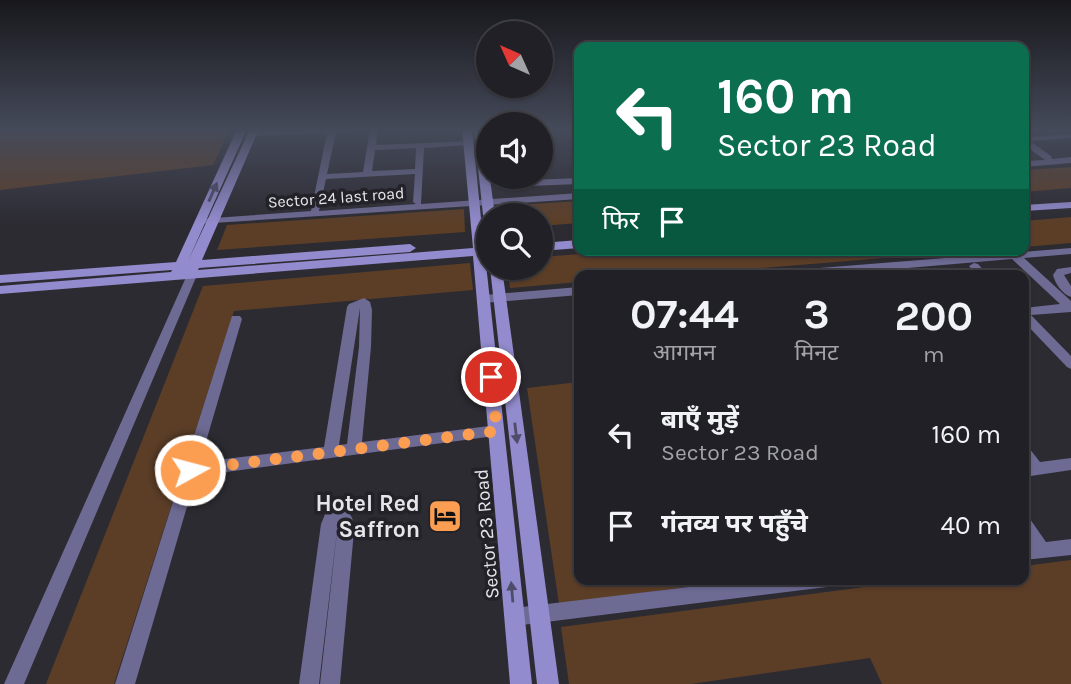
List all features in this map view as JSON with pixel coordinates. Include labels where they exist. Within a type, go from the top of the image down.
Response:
[{"type":"street","points":[[14,684],[207,219],[234,161]]},
{"type":"street","points":[[315,209],[325,161]]},
{"type":"street","points":[[367,174],[370,161]]},
{"type":"street","points":[[418,202],[419,161]]},
{"type":"street","name":"Sector 23 Road","points":[[472,161],[483,203]]},
{"type":"street","points":[[322,177],[418,171]]},
{"type":"street","points":[[553,182],[574,181]]},
{"type":"street","name":"Sector 23 Road","points":[[481,203],[482,189]]},
{"type":"street","points":[[481,200],[574,193]]},
{"type":"street","points":[[1029,201],[1071,198]]},
{"type":"street","name":"Sector 24 last road","points":[[207,219],[481,200]]},
{"type":"street","name":"Sector 24 last road","points":[[207,219],[315,209],[481,200]]},
{"type":"street","points":[[1029,208],[1071,205]]},
{"type":"street","points":[[553,237],[574,235]]},
{"type":"street","points":[[553,246],[574,244]]},
{"type":"street","points":[[0,290],[186,271],[476,248]]},
{"type":"street","points":[[937,270],[1071,251]]},
{"type":"street","points":[[856,270],[1071,258]]},
{"type":"street","points":[[1018,259],[1070,307]]},
{"type":"street","points":[[974,266],[978,270]]},
{"type":"street","points":[[1071,270],[1059,272],[1058,277],[1071,293]]},
{"type":"street","points":[[0,279],[186,271]]},
{"type":"street","name":"Sector 23 Road","points":[[488,280],[548,684]]},
{"type":"street","name":"Sector 23 Road","points":[[495,280],[492,302],[497,431],[521,684]]},
{"type":"street","points":[[492,302],[574,293]]},
{"type":"street","points":[[492,302],[574,297]]},
{"type":"street","points":[[331,451],[353,307],[364,302],[368,308],[366,344],[354,449]]},
{"type":"street","points":[[1029,312],[1070,307]]},
{"type":"street","points":[[1029,318],[1071,364]]},
{"type":"street","points":[[125,684],[236,319]]},
{"type":"street","points":[[190,470],[497,431]]},
{"type":"street","points":[[1031,470],[1071,464]]},
{"type":"street","points":[[309,684],[328,524],[332,517],[341,515],[346,521],[346,531],[330,684]]},
{"type":"street","points":[[1029,532],[1042,551]]},
{"type":"street","points":[[1029,552],[1071,547]]},
{"type":"street","points":[[514,617],[776,585]]},
{"type":"shaded area","points":[[0,161],[215,161],[213,165],[0,190]]},
{"type":"shaded area","points":[[1071,167],[1071,188],[1029,192],[1029,170]]},
{"type":"shaded area","points":[[574,201],[574,223],[553,225],[553,203],[548,203]]},
{"type":"shaded area","points":[[464,209],[465,232],[217,250],[227,225]]},
{"type":"shaded area","points":[[1071,217],[1071,243],[1029,247],[1029,221]]},
{"type":"shaded area","points":[[553,256],[909,256],[737,270],[574,270],[574,282],[510,288],[509,280],[553,280]]},
{"type":"shaded area","points":[[470,263],[473,290],[234,311],[114,684],[46,684],[203,286]]},
{"type":"shaded area","points":[[574,383],[574,585],[701,585],[559,604],[527,388]]},
{"type":"shaded area","points":[[1071,560],[1071,684],[882,684],[870,658],[691,684],[569,684],[561,627],[880,585],[1029,585],[1029,565]]},
{"type":"place","name":"Hotel Red Saffron","points":[[445,516]]},
{"type":"route","points":[[190,470],[497,431],[491,377]]}]
